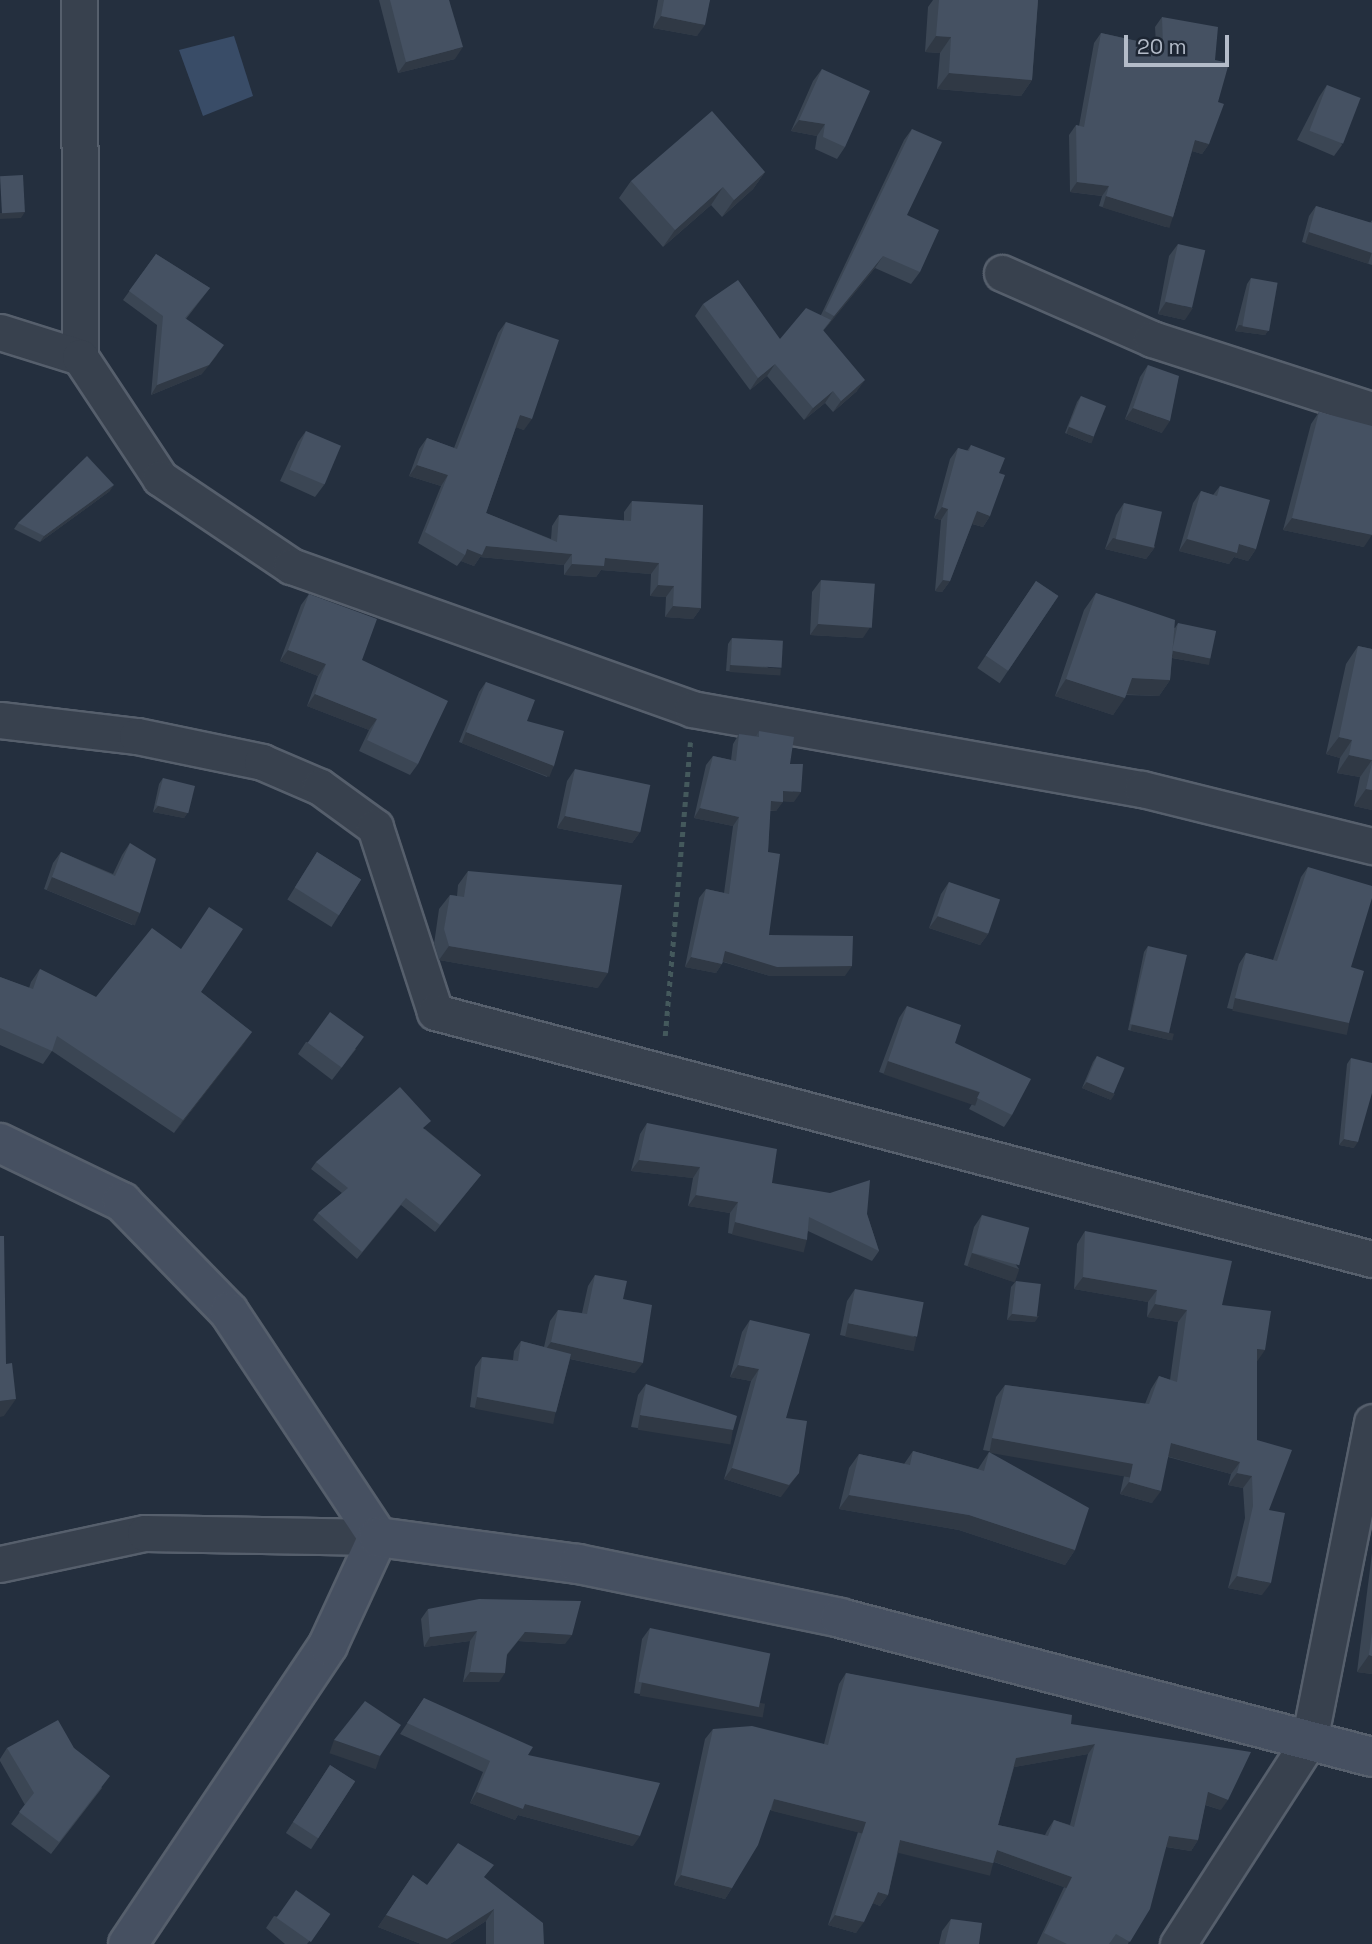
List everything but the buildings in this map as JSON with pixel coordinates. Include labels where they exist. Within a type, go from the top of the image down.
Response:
[{"type":"street","points":[[79,0],[80,357],[160,478],[291,566],[692,709],[1142,789],[1372,846]]},
{"type":"street","points":[[1002,272],[1152,339],[1372,410]]},
{"type":"street","points":[[0,332],[80,357]]},
{"type":"street","points":[[0,720],[212,751],[262,762],[320,787],[375,827],[435,1012],[662,1076],[1372,1259]]},
{"type":"street","points":[[0,1143],[122,1202],[229,1312],[378,1537]]},
{"type":"street","points":[[1178,1944],[1309,1741],[1372,1422]]},
{"type":"street","points":[[0,1564],[145,1533],[378,1537],[578,1564],[840,1618],[1372,1757]]},
{"type":"street","points":[[128,1944],[328,1645],[378,1537]]},
{"type":"path","points":[[662,1076],[692,709]]},
{"type":"water","points":[[234,36],[253,96],[203,116],[179,50]]}]
